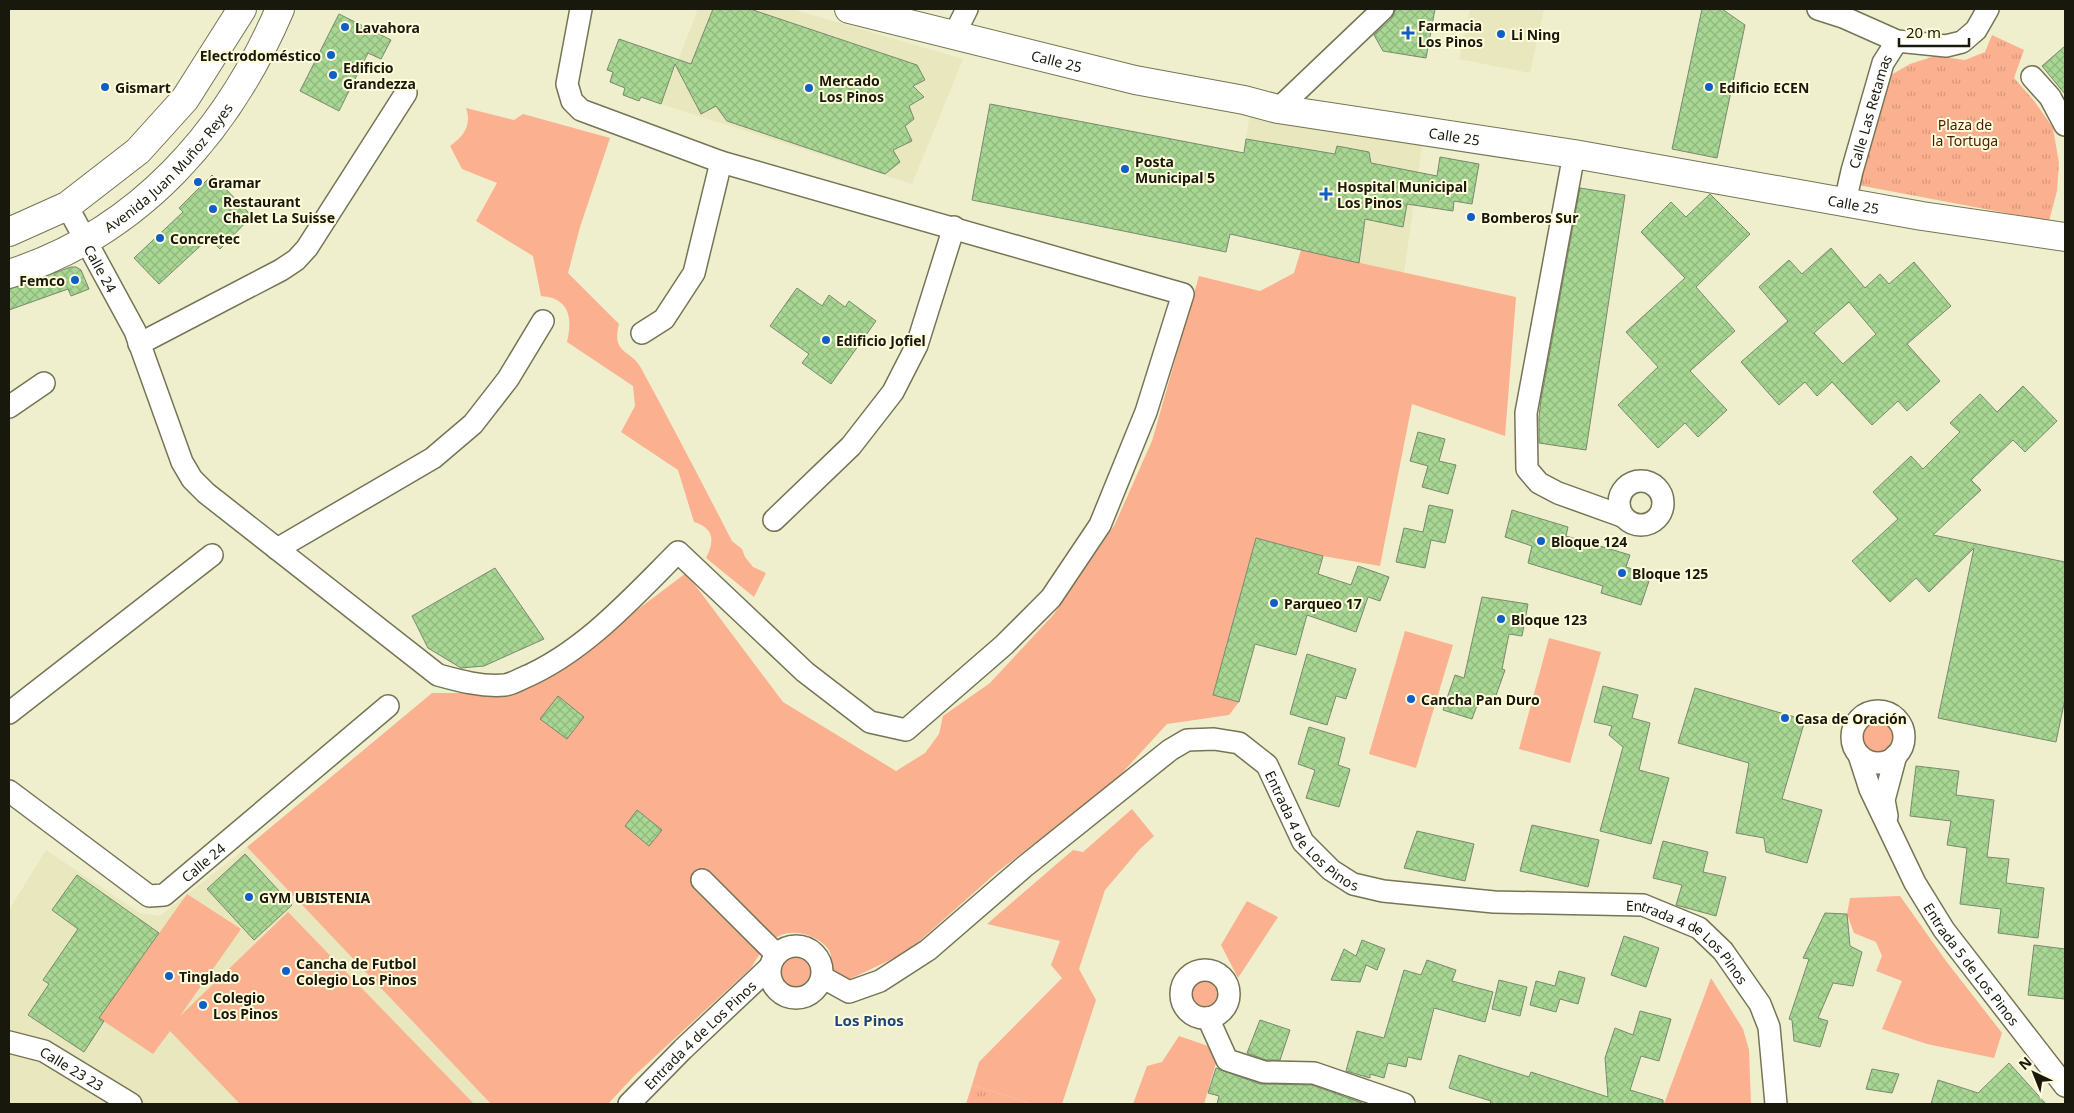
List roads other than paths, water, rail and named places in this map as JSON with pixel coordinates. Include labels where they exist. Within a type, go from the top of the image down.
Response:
[{"type":"street","points":[[9,232],[68,206],[138,151],[185,99],[242,9]]},
{"type":"street","name":"Avenida Juan Muñoz Reyes","points":[[9,274],[26,269],[86,241],[134,209],[183,164],[213,127],[252,66],[280,9]]},
{"type":"street","points":[[581,9],[567,84],[572,100],[581,110],[721,162],[954,227],[917,345],[893,392],[850,446],[774,520]]},
{"type":"street","name":"Calle 25","points":[[849,9],[1135,80],[1278,108],[1574,154],[1922,216],[2065,236]]},
{"type":"street","points":[[954,35],[966,9]]},
{"type":"street","points":[[1278,108],[1383,9]]},
{"type":"street","points":[[1818,9],[1843,17],[1897,41]]},
{"type":"street","name":"Calle Las Retamas","points":[[1845,202],[1852,170],[1883,63],[1897,41],[1946,46],[1962,42],[1976,30],[1988,9]]},
{"type":"street","points":[[2032,77],[2050,97],[2065,125]]},
{"type":"street","points":[[137,338],[281,270],[296,260],[307,248],[406,93]]},
{"type":"street","points":[[1574,154],[1526,412],[1527,469],[1539,483],[1558,493],[1622,516]]},
{"type":"street","points":[[642,332],[664,319],[694,273],[721,162]]},
{"type":"street","name":"Calle 24","points":[[68,206],[137,338],[182,462],[192,479],[206,493],[277,550],[438,675],[475,685],[507,685],[541,671],[588,638],[678,552],[805,672],[870,722],[906,730],[1004,646],[1051,598],[1100,525],[1146,412],[1183,294],[954,227]]},
{"type":"street","points":[[277,550],[433,458],[473,424],[508,379],[543,321]]},
{"type":"street","points":[[9,407],[44,383]]},
{"type":"street","points":[[9,713],[212,555]]},
{"type":"street","name":"Calle 24","points":[[9,791],[149,896],[164,895],[388,706]]},
{"type":"street","name":"Entrada 5 de Los Pinos","points":[[1890,833],[1884,800],[1896,755],[1904,740],[1903,731],[1893,716],[1876,711],[1868,713],[1855,725],[1852,740],[1870,789],[1890,833],[1915,884],[1944,930],[2065,1086]]},
{"type":"street","name":"Entrada 4 de Los Pinos","points":[[822,977],[849,992],[880,981],[928,950],[1024,867],[1170,750],[1187,740],[1214,739],[1239,743],[1266,766],[1303,842],[1330,870],[1354,884],[1383,891],[1494,902],[1642,905],[1672,915],[1699,928],[1723,951],[1760,1004],[1769,1026],[1776,1104]]},
{"type":"street","points":[[1859,755],[1865,760],[1873,762],[1889,760],[1896,755]]},
{"type":"street","points":[[702,880],[773,961]]},
{"type":"street","points":[[791,946],[808,948],[820,960],[822,977],[814,992],[799,998],[791,998],[776,990],[772,983],[773,961],[783,949],[791,946]]},
{"type":"street","name":"Entrada 4 de Los Pinos","points":[[629,1104],[773,961]]},
{"type":"street","points":[[1208,1018],[1227,1060],[1264,1072],[1314,1072],[1404,1104]]},
{"type":"street","name":"Calle 23 23","points":[[9,1042],[44,1051],[131,1104]]},
{"type":"place","name":"Lavahora","points":[[345,27]]},
{"type":"place","name":"Farmacia Los Pinos","points":[[1408,33]]},
{"type":"place","name":"Li Ning","points":[[1501,34]]},
{"type":"place","name":"Electrodoméstico","points":[[331,55]]},
{"type":"place","name":"Edificio Grandezza","points":[[333,75]]},
{"type":"place","name":"Gismart","points":[[105,87]]},
{"type":"place","name":"Edificio ECEN","points":[[1709,87]]},
{"type":"place","name":"Mercado Los Pinos","points":[[809,88]]},
{"type":"place","name":"Posta Municipal 5","points":[[1125,169]]},
{"type":"place","name":"Gramar","points":[[198,182]]},
{"type":"place","name":"Hospital Municipal Los Pinos","points":[[1326,194]]},
{"type":"place","name":"Restaurant Chalet La Suisse","points":[[213,209]]},
{"type":"place","name":"Bomberos Sur","points":[[1471,217]]},
{"type":"place","name":"Concretec","points":[[160,238]]},
{"type":"place","name":"Femco","points":[[75,280]]},
{"type":"place","name":"Edificio Jofiel","points":[[826,340]]},
{"type":"place","name":"Bloque 124","points":[[1541,541]]},
{"type":"place","name":"Bloque 125","points":[[1622,573]]},
{"type":"place","name":"Parqueo 17","points":[[1274,603]]},
{"type":"place","name":"Bloque 123","points":[[1501,619]]},
{"type":"place","name":"Cancha Pan Duro","points":[[1411,699]]},
{"type":"place","name":"Casa de Oración","points":[[1785,718]]},
{"type":"place","name":"GYM UBISTENIA","points":[[249,897]]},
{"type":"place","name":"Cancha de Futbol Colegio Los Pinos","points":[[286,971]]},
{"type":"place","name":"Tinglado","points":[[169,976]]},
{"type":"place","name":"Colegio Los Pinos","points":[[203,1005]]},
{"type":"district","name":"Los Pinos","points":[[869,1020]]},
{"type":"park label","name":"Plaza de la Tortuga","points":[[1965,132]]}]
